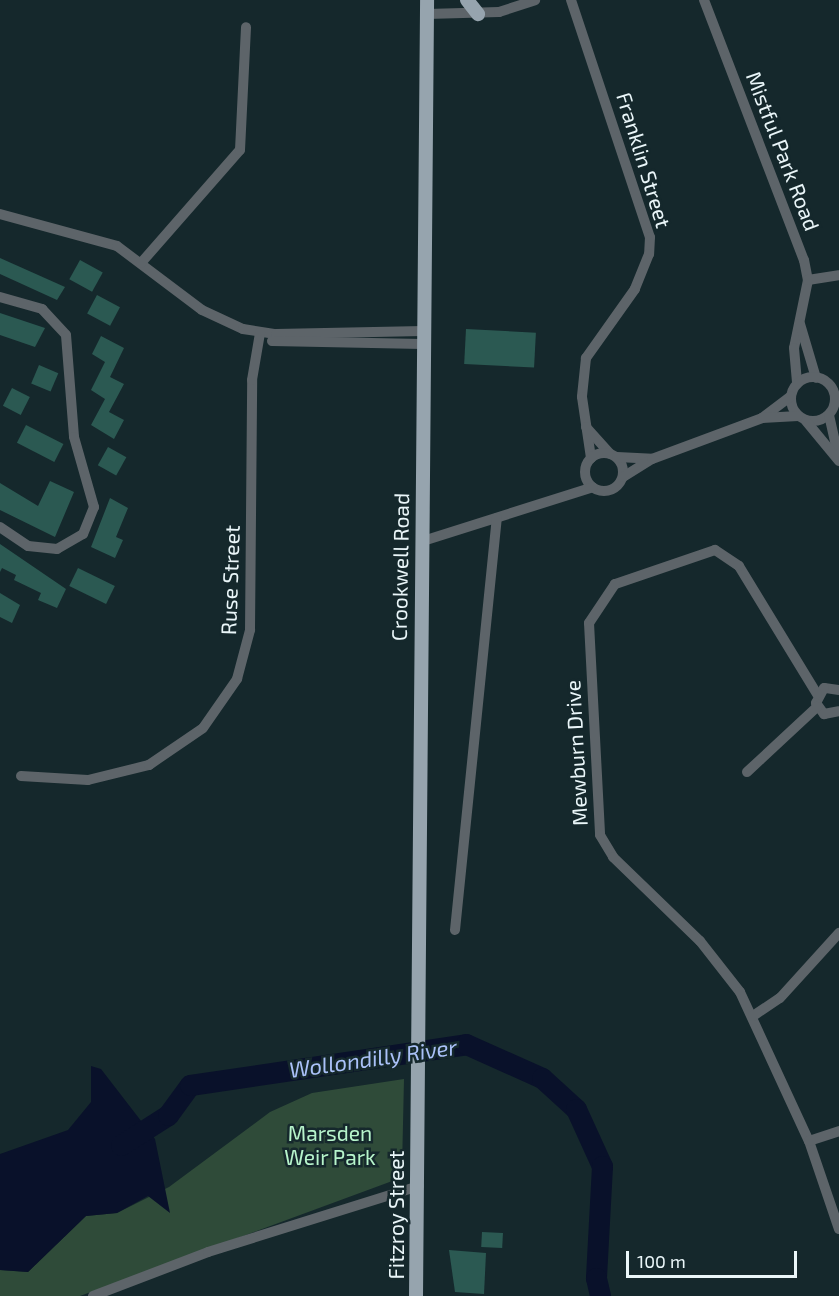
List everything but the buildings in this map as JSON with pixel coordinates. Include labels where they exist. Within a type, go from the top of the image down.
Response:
[{"type":"main road","points":[[467,0],[478,14]]},
{"type":"main road","name":"Crookwell Road","points":[[417,1135],[427,7]]},
{"type":"main road","name":"Fitzroy Street","points":[[417,1135],[419,1186],[417,1296]]},
{"type":"street","points":[[427,7],[478,14],[535,0]]},
{"type":"street","name":"Franklin Street","points":[[571,0],[650,237],[649,254],[635,289],[586,358],[584,425],[591,458]]},
{"type":"street","name":"Mistful Park Road","points":[[704,0],[808,280]]},
{"type":"street","points":[[141,263],[240,150],[246,27]]},
{"type":"street","points":[[0,214],[96,237],[141,263],[202,310],[260,336],[423,337]]},
{"type":"street","points":[[423,541],[497,518],[564,493],[593,487],[611,490],[623,477],[652,459],[762,418],[791,396],[797,384],[794,348],[808,280],[839,275]]},
{"type":"street","points":[[0,297],[47,313],[66,335],[74,437],[94,507],[83,534],[57,549],[28,546],[0,527]]},
{"type":"street","points":[[799,318],[816,378]]},
{"type":"street","name":"Ruse Street","points":[[21,776],[88,780],[150,765],[203,728],[232,687],[250,630],[252,380],[260,336]]},
{"type":"street","points":[[797,384],[816,378],[834,383],[837,401],[829,415],[839,459]]},
{"type":"street","points":[[791,396],[802,418],[839,459]]},
{"type":"street","points":[[762,418],[829,415]]},
{"type":"street","points":[[584,425],[613,456],[623,477]]},
{"type":"street","points":[[564,493],[585,470],[591,458],[613,456],[652,459]]},
{"type":"street","points":[[585,470],[593,487]]},
{"type":"street","points":[[455,930],[497,518]]},
{"type":"street","name":"Mewburn Drive","points":[[821,691],[808,677],[739,566],[716,550],[701,551],[615,584],[589,623],[600,835],[614,857],[700,941],[753,1016],[809,1141],[839,1229]]},
{"type":"street","points":[[821,710],[821,691],[838,688]]},
{"type":"street","points":[[747,772],[821,710],[838,713]]},
{"type":"street","points":[[753,1016],[780,998],[839,933]]},
{"type":"street","points":[[809,1141],[839,1131]]},
{"type":"street","points":[[93,1296],[208,1252],[419,1186]]},
{"type":"green space","name":"Marsden Weir Park","points":[[404,1079],[402,1169],[395,1180],[80,1296],[0,1296],[0,1270],[28,1272],[86,1216],[117,1213],[169,1187],[270,1112],[312,1093]]},
{"type":"water","points":[[91,1066],[101,1069],[155,1139],[170,1213],[148,1196],[117,1213],[86,1216],[28,1272],[0,1270],[0,1154],[68,1130],[91,1102]]},
{"type":"waterway","name":"Wollondilly River","points":[[121,1145],[168,1115],[190,1085],[466,1044],[542,1078],[576,1109],[602,1166],[596,1278],[600,1296]]}]
